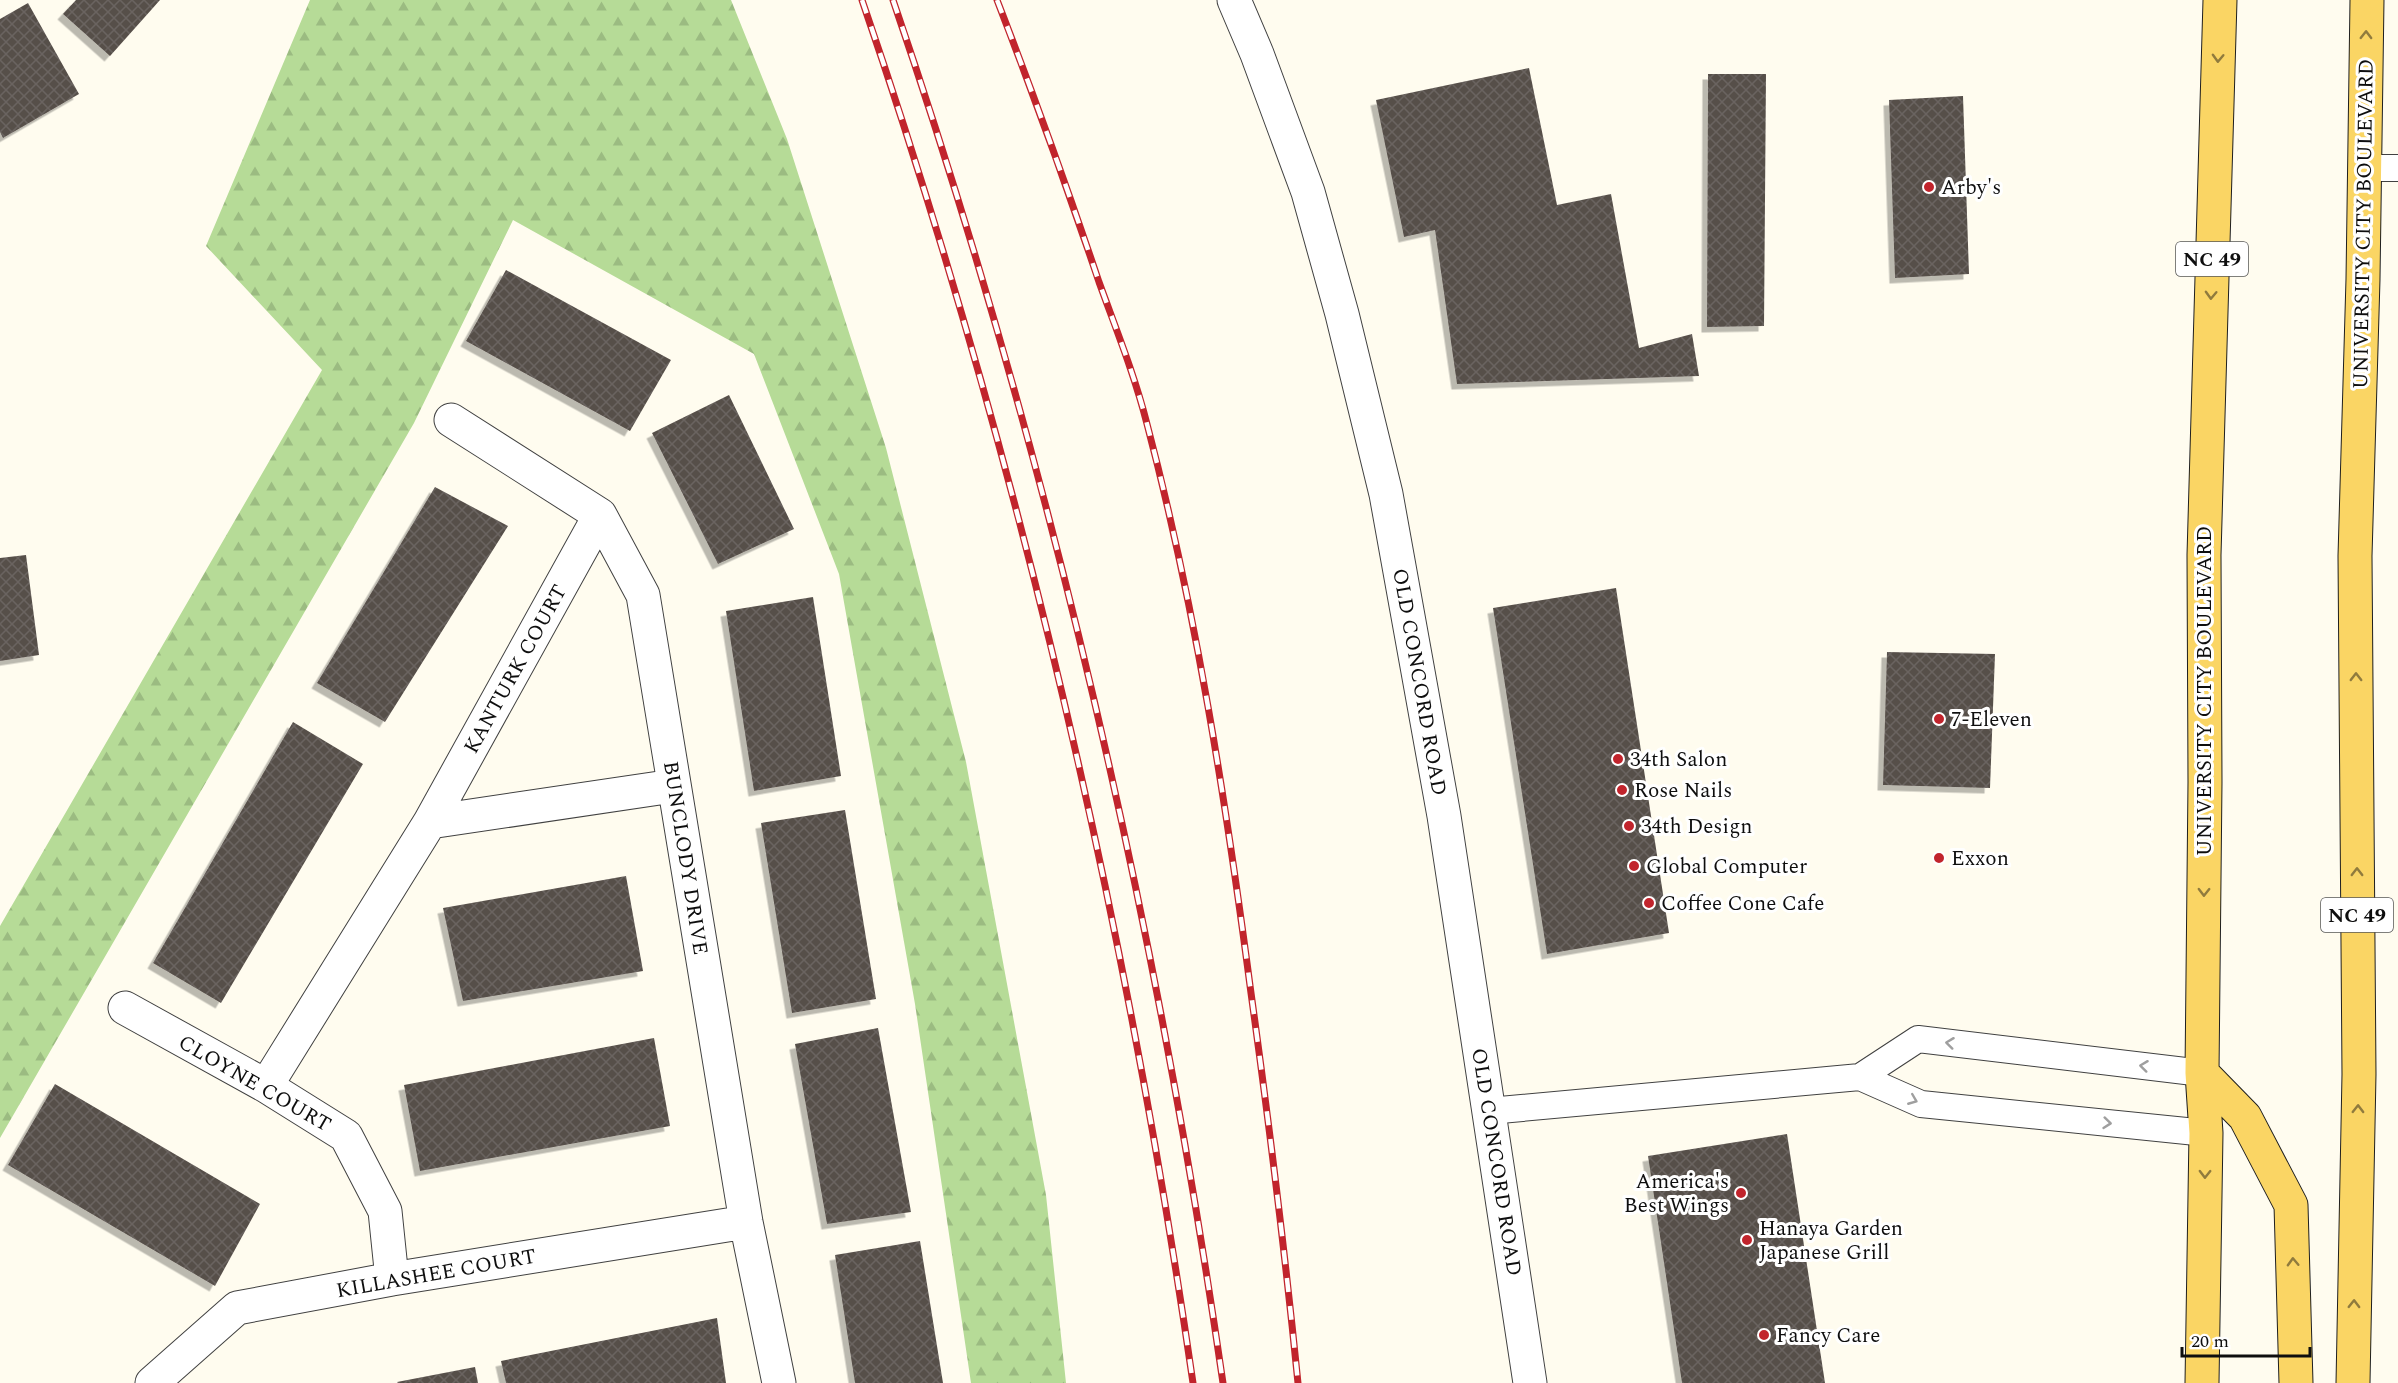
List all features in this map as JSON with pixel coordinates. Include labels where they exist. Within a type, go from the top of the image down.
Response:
[{"type":"main road","name":"UNIVERSITY CITY BOULEVARD","points":[[2202,1383],[2206,1133],[2202,1073],[2205,782],[2204,555],[2220,0]]},
{"type":"main road","name":"UNIVERSITY CITY BOULEVARD","points":[[2353,1383],[2358,1074],[2355,556],[2367,0]]},
{"type":"main road","points":[[2202,1073],[2245,1118],[2291,1204],[2296,1383]]},
{"type":"street","name":"OLD CONCORD ROAD","points":[[1234,0],[1257,54],[1308,192],[1342,314],[1386,494],[1444,816],[1530,1383]]},
{"type":"street","name":"BUNCLODY DRIVE","points":[[452,420],[600,515],[643,595],[746,1222],[779,1383]]},
{"type":"street","name":"KANTURK COURT","points":[[266,1086],[430,822],[600,515]]},
{"type":"street","points":[[430,822],[674,786]]},
{"type":"street","name":"CLOYNE COURT","points":[[125,1008],[266,1086],[346,1136],[385,1210],[392,1279]]},
{"type":"street","name":"KILLASHEE COURT","points":[[152,1383],[237,1308],[392,1279],[746,1222]]},
{"type":"lane","points":[[2364,168],[2398,168]]},
{"type":"lane","points":[[1489,1111],[1860,1077],[1918,1039],[2202,1073]]},
{"type":"lane","points":[[1860,1077],[1921,1104],[2206,1133]]},
{"type":"green space","points":[[310,0],[731,0],[787,139],[886,448],[966,762],[1046,1195],[1066,1383],[971,1383],[915,1004],[839,574],[754,354],[513,220],[414,423],[0,1138],[0,926],[322,370],[206,246]]},
{"type":"building","points":[[76,0],[160,0],[110,56],[63,14]]},
{"type":"building","points":[[28,3],[79,94],[3,138],[0,132],[0,19]]},
{"type":"building","points":[[1529,68],[1557,205],[1611,194],[1639,348],[1692,334],[1699,376],[1457,384],[1435,230],[1404,237],[1376,100]]},
{"type":"building","points":[[1708,74],[1766,74],[1764,326],[1707,327]]},
{"type":"building","name":"Arby's","points":[[1963,96],[1969,274],[1895,278],[1889,100]]},
{"type":"building","points":[[506,270],[671,360],[630,431],[466,341]]},
{"type":"building","points":[[729,395],[794,529],[718,564],[652,433]]},
{"type":"building","points":[[435,487],[508,526],[385,722],[317,683]]},
{"type":"building","points":[[26,555],[39,655],[0,661],[0,558]]},
{"type":"building","points":[[1616,588],[1669,933],[1547,954],[1493,608]]},
{"type":"building","points":[[813,597],[841,776],[754,791],[726,611]]},
{"type":"building","name":"7-Eleven","points":[[1887,652],[1995,654],[1990,788],[1883,785]]},
{"type":"building","points":[[293,722],[363,764],[221,1003],[153,963]]},
{"type":"building","points":[[845,810],[876,999],[792,1013],[761,823]]},
{"type":"building","points":[[626,876],[643,971],[463,1001],[443,908]]},
{"type":"building","points":[[878,1028],[911,1212],[827,1224],[795,1044]]},
{"type":"building","points":[[654,1038],[670,1126],[420,1171],[404,1085]]},
{"type":"building","points":[[55,1084],[260,1204],[215,1286],[8,1165]]},
{"type":"building","points":[[1787,1134],[1825,1383],[1682,1383],[1648,1156]]},
{"type":"building","points":[[920,1241],[943,1383],[855,1383],[835,1255]]},
{"type":"building","points":[[717,1318],[726,1383],[506,1383],[501,1361]]},
{"type":"building","points":[[475,1367],[478,1383],[397,1382]]},
{"type":"railway","points":[[862,0],[918,169],[969,339],[1060,684],[1099,857],[1134,1032],[1166,1207],[1193,1383]]},
{"type":"railway","points":[[893,0],[949,169],[1000,340],[1047,511],[1090,684],[1129,858],[1164,1032],[1196,1207],[1223,1383]]},
{"type":"railway","points":[[997,0],[1050,140],[1137,388],[1165,494],[1195,635],[1231,850],[1270,1139],[1298,1383]]},
{"type":"place","name":"Arby's","points":[[1929,187]]},
{"type":"place","name":"7-Eleven","points":[[1939,719]]},
{"type":"place","name":"34th Salon","points":[[1618,759]]},
{"type":"place","name":"Rose Nails","points":[[1622,790]]},
{"type":"place","name":"34th Design","points":[[1629,826]]},
{"type":"place","name":"Exxon","points":[[1939,858]]},
{"type":"place","name":"Global Computer","points":[[1634,866]]},
{"type":"place","name":"Coffee Cone Cafe","points":[[1649,903]]},
{"type":"place","name":"America's Best Wings","points":[[1741,1193]]},
{"type":"place","name":"Hanaya Garden Japanese Grill","points":[[1747,1240]]},
{"type":"place","name":"Fancy Care","points":[[1764,1335]]}]
